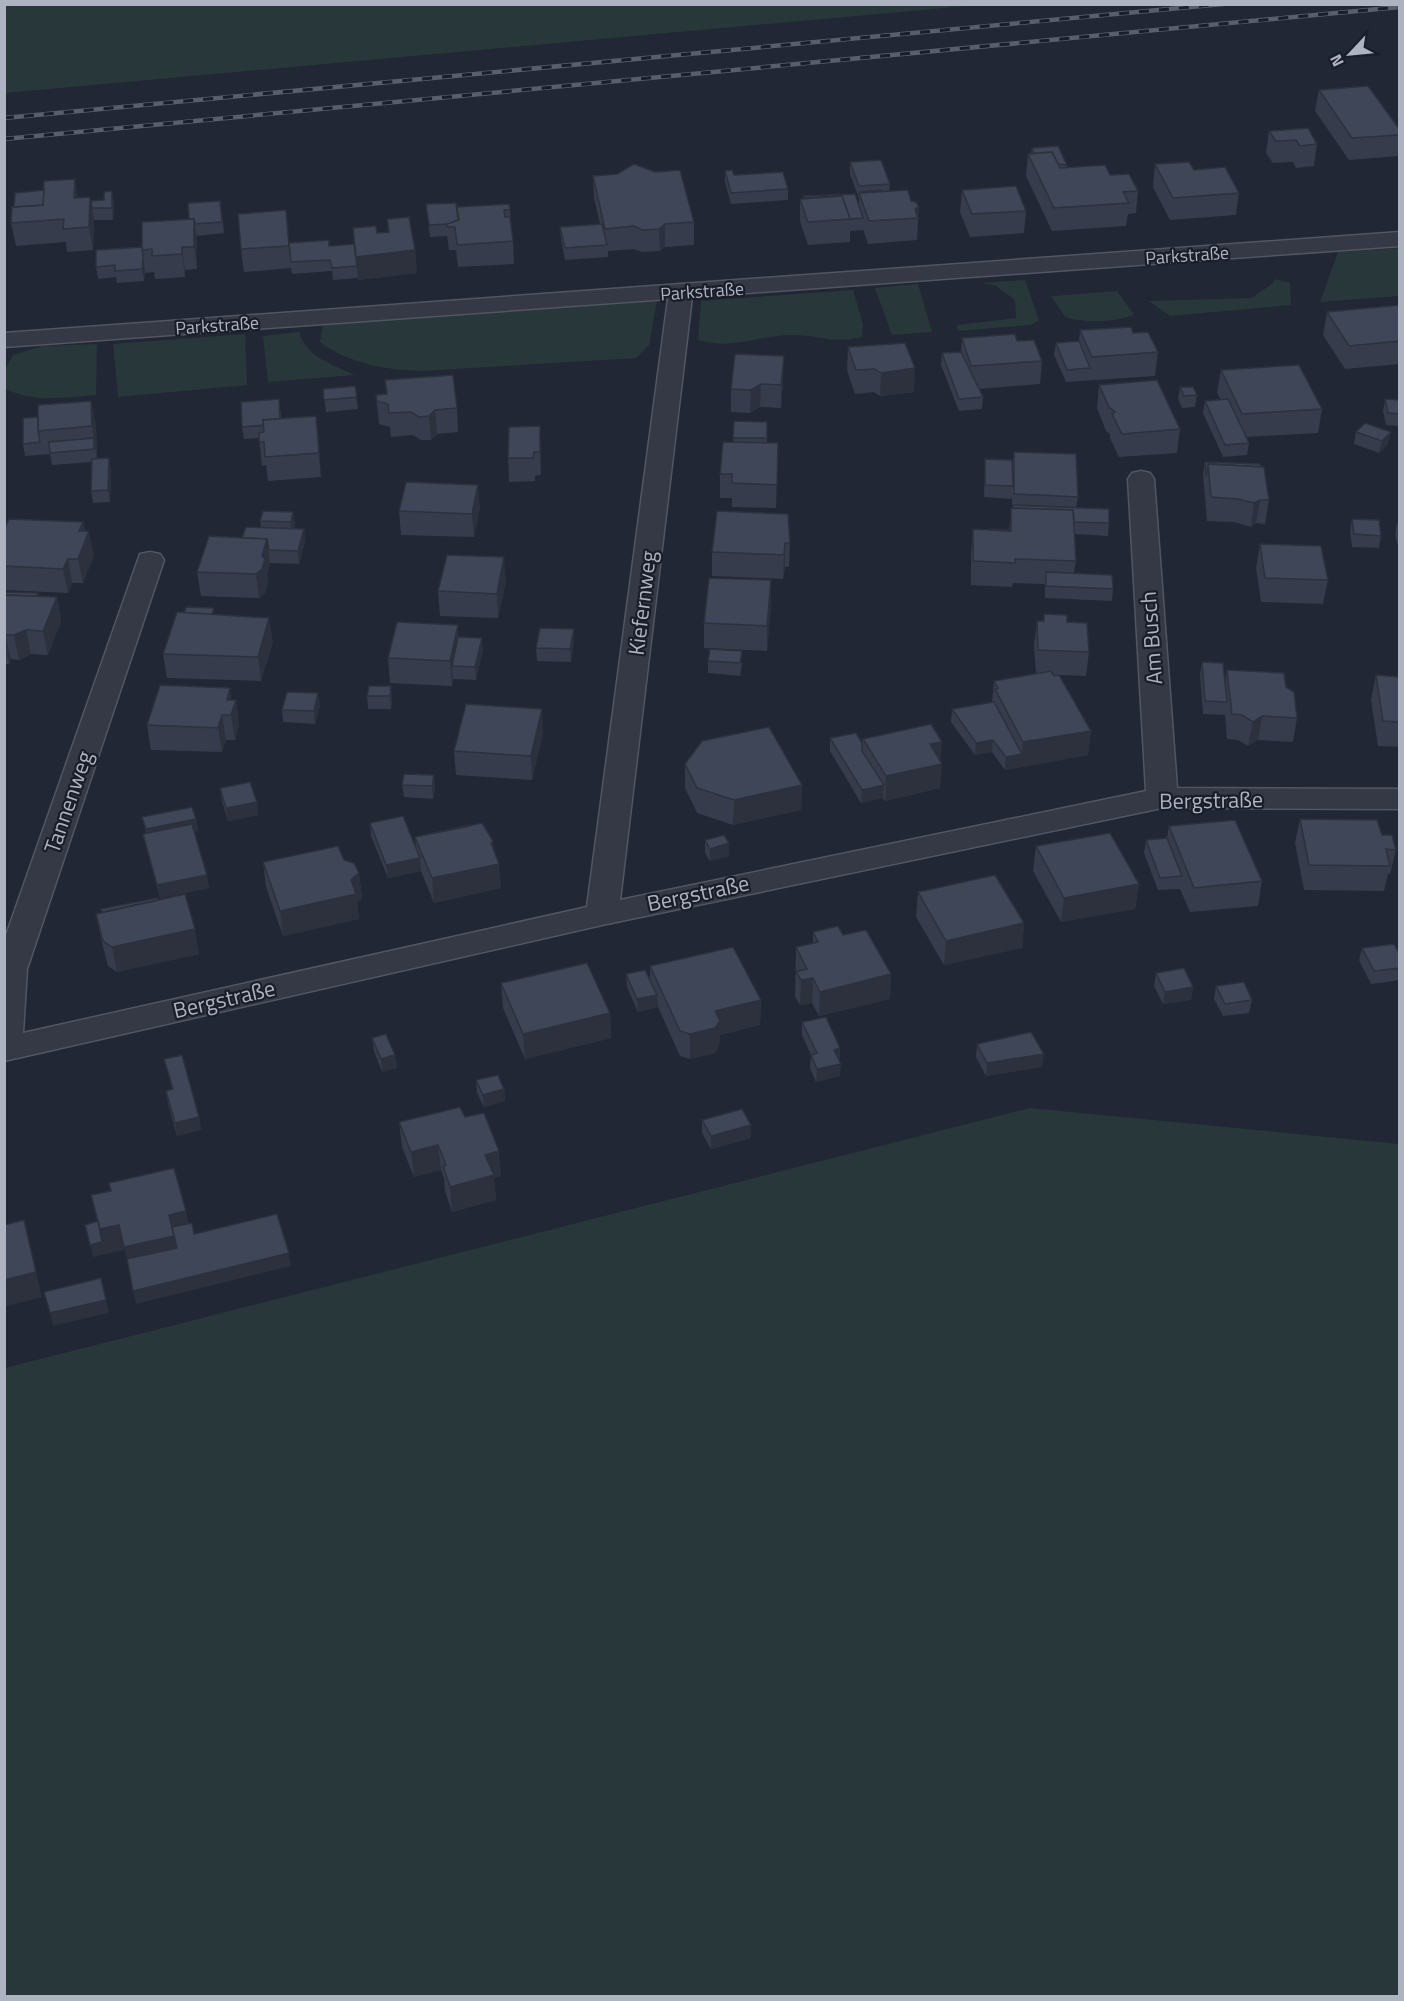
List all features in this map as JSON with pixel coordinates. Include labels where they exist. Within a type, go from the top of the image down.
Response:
[{"type":"street","name":"Parkstraße","points":[[4,340],[1400,239]]},
{"type":"street","name":"Kiefernweg","points":[[602,914],[681,292]]},
{"type":"street","name":"Am Busch","points":[[1141,479],[1162,798]]},
{"type":"street","name":"Tannenweg","points":[[5,1049],[11,969],[150,560]]},
{"type":"street","name":"Bergstraße","points":[[5,1049],[602,914],[895,851],[1162,798],[1400,799]]},
{"type":"shaded area","points":[[5,4],[978,4],[978,5],[5,93]]},
{"type":"shaded area","points":[[1399,248],[1399,296],[1320,302],[1338,252]]},
{"type":"shaded area","points":[[1275,279],[1290,283],[1291,305],[1170,316],[1149,301],[1251,298],[1272,284]]},
{"type":"shaded area","points":[[1025,280],[1039,320],[1031,325],[958,331],[957,325],[1016,318],[1015,300],[996,286],[981,283]]},
{"type":"shaded area","points":[[918,284],[932,332],[892,335],[875,288]]},
{"type":"shaded area","points":[[853,290],[863,324],[862,337],[835,340],[783,335],[724,344],[698,340],[701,301]]},
{"type":"shaded area","points":[[1117,291],[1134,315],[1100,321],[1082,321],[1065,317],[1051,296]]},
{"type":"shaded area","points":[[657,301],[649,345],[636,358],[422,371],[382,367],[356,361],[331,350],[320,342],[323,324]]},
{"type":"shaded area","points":[[299,332],[314,354],[355,375],[268,382],[263,336]]},
{"type":"shaded area","points":[[245,334],[247,385],[118,397],[113,344]]},
{"type":"shaded area","points":[[97,344],[96,395],[37,398],[5,388],[5,370],[13,355],[42,346]]},
{"type":"shaded area","points":[[1030,1108],[1399,1144],[1399,1996],[5,1996],[5,1368]]},
{"type":"building","points":[[1368,86],[1400,130],[1400,135],[1352,138],[1319,90]]},
{"type":"building","points":[[1308,128],[1317,144],[1300,146],[1296,140],[1276,141],[1269,131]]},
{"type":"building","points":[[1058,146],[1067,165],[1058,164],[1052,152],[1035,154],[1032,148]]},
{"type":"building","points":[[1052,152],[1060,168],[1105,165],[1110,175],[1129,174],[1138,191],[1123,192],[1129,203],[1054,208],[1028,154]]},
{"type":"building","points":[[881,160],[890,184],[859,186],[850,162]]},
{"type":"building","points":[[1189,162],[1194,170],[1225,167],[1239,193],[1173,198],[1155,164]]},
{"type":"building","points":[[634,164],[655,172],[680,170],[694,222],[665,224],[659,229],[642,230],[634,226],[605,229],[593,176],[617,174]]},
{"type":"building","points":[[732,170],[734,175],[783,172],[788,189],[731,193],[725,171]]},
{"type":"building","points":[[75,179],[74,198],[90,197],[89,227],[63,229],[64,219],[11,223],[12,207],[43,205],[44,181]]},
{"type":"building","points":[[1016,186],[1026,211],[972,214],[962,190]]},
{"type":"building","points":[[44,190],[43,205],[14,207],[15,193]]},
{"type":"building","points":[[881,190],[882,192],[860,192]]},
{"type":"building","points":[[908,190],[911,201],[916,202],[919,207],[915,209],[918,218],[869,221],[859,193]]},
{"type":"building","points":[[112,191],[112,208],[92,208],[91,201],[104,200],[104,192]]},
{"type":"building","points":[[855,194],[863,218],[850,219],[842,196],[804,198],[803,196]]},
{"type":"building","points":[[842,196],[850,219],[808,222],[800,199]]},
{"type":"building","points":[[220,201],[222,222],[195,224],[194,219],[189,219],[188,203]]},
{"type":"building","points":[[456,203],[458,220],[448,224],[429,225],[426,204]]},
{"type":"building","points":[[509,204],[510,210],[504,210],[505,217],[510,217],[513,241],[457,245],[455,227],[447,227],[447,224],[459,220],[457,207]]},
{"type":"building","points":[[286,210],[289,246],[241,249],[238,214]]},
{"type":"building","points":[[409,217],[415,250],[356,257],[353,228],[376,226],[377,233],[389,232],[387,219]]},
{"type":"building","points":[[194,219],[194,247],[182,247],[182,254],[152,256],[152,249],[142,250],[142,222]]},
{"type":"building","points":[[602,224],[607,245],[565,248],[560,227]]},
{"type":"building","points":[[329,240],[329,246],[354,244],[357,266],[332,268],[330,260],[291,262],[289,243]]},
{"type":"building","points":[[142,247],[142,269],[115,271],[115,265],[96,267],[96,250]]},
{"type":"building","points":[[1400,305],[1400,341],[1349,346],[1327,312]]},
{"type":"building","points":[[1131,327],[1133,333],[1148,332],[1158,352],[1092,357],[1080,330]]},
{"type":"building","points":[[1015,334],[1017,341],[1034,340],[1042,361],[971,366],[962,338]]},
{"type":"building","points":[[1079,341],[1090,368],[1067,370],[1056,343]]},
{"type":"building","points":[[905,343],[915,368],[881,373],[875,369],[856,370],[848,347]]},
{"type":"building","points":[[961,352],[983,397],[959,399],[942,353]]},
{"type":"building","points":[[735,354],[784,356],[781,385],[761,384],[751,390],[731,389]]},
{"type":"building","points":[[1299,365],[1322,409],[1242,414],[1221,370]]},
{"type":"building","points":[[453,375],[457,408],[435,410],[429,416],[419,417],[411,412],[389,413],[388,404],[377,401],[376,395],[387,394],[385,380]]},
{"type":"building","points":[[1157,380],[1180,429],[1122,434],[1112,414],[1115,412],[1109,407],[1099,385]]},
{"type":"building","points":[[355,386],[357,397],[324,400],[323,389]]},
{"type":"building","points":[[1180,387],[1193,387],[1197,395],[1184,396]]},
{"type":"building","points":[[279,399],[280,419],[263,420],[264,425],[242,427],[241,402]]},
{"type":"building","points":[[1228,399],[1249,443],[1225,445],[1205,401]]},
{"type":"building","points":[[1385,399],[1400,400],[1400,414],[1388,413]]},
{"type":"building","points":[[91,401],[92,426],[38,431],[38,405]]},
{"type":"building","points":[[316,416],[319,453],[265,457],[264,442],[259,442],[259,433],[264,432],[263,420]]},
{"type":"building","points":[[38,417],[40,442],[23,444],[23,418]]},
{"type":"building","points":[[734,421],[767,422],[767,438],[733,438]]},
{"type":"building","points":[[1365,423],[1391,432],[1382,441],[1356,432]]},
{"type":"building","points":[[540,426],[540,452],[534,452],[533,458],[508,458],[509,427]]},
{"type":"building","points":[[94,438],[94,449],[50,453],[49,442]]},
{"type":"building","points":[[723,442],[778,443],[777,485],[732,483],[732,474],[720,474]]},
{"type":"building","points":[[1014,452],[1076,454],[1078,497],[1014,494]]},
{"type":"building","points":[[109,458],[108,490],[91,491],[92,459]]},
{"type":"building","points":[[985,459],[1012,460],[1013,486],[985,485]]},
{"type":"building","points":[[1205,462],[1260,464],[1261,467],[1208,464],[1206,476]]},
{"type":"building","points":[[1208,464],[1264,467],[1269,500],[1254,503],[1211,497]]},
{"type":"building","points":[[406,482],[478,485],[472,514],[399,511]]},
{"type":"building","points":[[1013,505],[1109,509],[1109,523],[1074,522],[1073,510],[1013,508]]},
{"type":"building","points":[[1011,508],[1073,510],[1076,561],[1015,559],[1015,563],[973,561],[973,529],[1011,531]]},
{"type":"building","points":[[263,511],[293,512],[291,522],[260,521]]},
{"type":"building","points":[[717,511],[788,514],[790,543],[785,543],[784,555],[712,552]]},
{"type":"building","points":[[9,519],[83,522],[79,531],[89,531],[78,559],[68,559],[63,569],[4,566],[4,530]]},
{"type":"building","points":[[1352,519],[1379,520],[1381,536],[1354,534]]},
{"type":"building","points":[[246,527],[304,529],[298,551],[269,550],[267,539],[242,538]]},
{"type":"building","points":[[209,536],[267,539],[262,556],[265,559],[262,569],[256,574],[197,572]]},
{"type":"building","points":[[1260,544],[1321,546],[1328,580],[1265,578]]},
{"type":"building","points":[[447,555],[504,557],[497,594],[438,591]]},
{"type":"building","points":[[1046,572],[1112,575],[1113,589],[1046,586]]},
{"type":"building","points":[[709,578],[771,580],[767,626],[704,623]]},
{"type":"building","points":[[4,592],[38,593],[37,596],[4,595]]},
{"type":"building","points":[[4,595],[57,597],[43,631],[26,630],[4,637]]},
{"type":"building","points":[[186,607],[214,608],[212,615],[184,613]]},
{"type":"building","points":[[177,612],[269,618],[258,657],[163,654]]},
{"type":"building","points":[[1044,614],[1067,615],[1067,622],[1087,623],[1089,652],[1038,650],[1037,621],[1044,621]]},
{"type":"building","points":[[397,622],[458,625],[450,661],[388,658]]},
{"type":"building","points":[[540,628],[574,629],[570,649],[536,648]]},
{"type":"building","points":[[458,637],[482,638],[475,667],[452,666]]},
{"type":"building","points":[[710,649],[742,651],[740,663],[708,661]]},
{"type":"building","points":[[1202,662],[1223,663],[1227,702],[1205,701]]},
{"type":"building","points":[[1227,670],[1284,673],[1286,687],[1294,692],[1297,718],[1262,716],[1253,722],[1242,715],[1232,714]]},
{"type":"building","points":[[1051,671],[1054,676],[1059,675],[1091,731],[1023,742],[995,689],[998,688],[994,681]]},
{"type":"building","points":[[1376,675],[1400,677],[1400,722],[1383,721]]},
{"type":"building","points":[[160,685],[230,688],[227,700],[236,700],[231,715],[222,715],[218,728],[147,725]]},
{"type":"building","points":[[369,686],[391,686],[390,696],[367,696]]},
{"type":"building","points":[[287,692],[318,693],[314,711],[282,710]]},
{"type":"building","points":[[994,702],[1022,754],[1006,757],[993,740],[976,743],[952,709]]},
{"type":"building","points":[[466,704],[542,709],[531,756],[454,751]]},
{"type":"building","points":[[931,724],[942,742],[930,744],[942,764],[886,776],[863,739]]},
{"type":"building","points":[[769,727],[802,785],[734,800],[697,788],[685,764],[702,741]]},
{"type":"building","points":[[856,733],[862,743],[862,751],[884,785],[862,790],[830,738]]},
{"type":"building","points":[[404,774],[434,775],[432,786],[402,785]]},
{"type":"building","points":[[250,782],[257,802],[226,808],[220,788]]},
{"type":"building","points":[[192,807],[196,819],[146,829],[142,817]]},
{"type":"building","points":[[403,816],[420,858],[386,865],[370,823]]},
{"type":"building","points":[[1300,819],[1377,820],[1382,835],[1392,835],[1396,850],[1386,849],[1390,866],[1309,865]]},
{"type":"building","points":[[1235,820],[1262,881],[1194,888],[1169,826]]},
{"type":"building","points":[[482,823],[493,841],[491,843],[499,864],[432,878],[415,837]]},
{"type":"building","points":[[192,824],[207,875],[157,885],[143,834]]},
{"type":"building","points":[[1110,833],[1139,884],[1064,898],[1036,846]]},
{"type":"building","points":[[724,835],[729,843],[710,849],[705,840]]},
{"type":"building","points":[[1167,838],[1182,876],[1160,878],[1146,840]]},
{"type":"building","points":[[338,846],[344,860],[354,863],[359,873],[351,880],[356,894],[280,911],[263,862]]},
{"type":"building","points":[[995,875],[1024,923],[946,941],[918,892]]},
{"type":"building","points":[[185,894],[195,929],[112,947],[103,941],[96,914]]},
{"type":"building","points":[[157,898],[158,900],[102,912],[101,909]]},
{"type":"building","points":[[838,926],[843,935],[866,930],[891,974],[820,992],[813,978],[801,980],[796,972],[807,969],[796,947],[818,942],[813,932]]},
{"type":"building","points":[[1394,944],[1400,955],[1400,968],[1374,971],[1362,948]]},
{"type":"building","points":[[733,947],[761,1000],[715,1011],[720,1021],[715,1028],[690,1034],[680,1031],[650,966]]},
{"type":"building","points":[[587,963],[610,1013],[523,1034],[501,983]]},
{"type":"building","points":[[1184,968],[1193,987],[1165,992],[1156,973]]},
{"type":"building","points":[[645,970],[657,995],[637,999],[626,974]]},
{"type":"building","points":[[1244,982],[1252,1000],[1225,1004],[1216,986]]},
{"type":"building","points":[[826,1017],[840,1048],[834,1050],[841,1064],[817,1069],[811,1055],[817,1053],[802,1022]]},
{"type":"building","points":[[1031,1032],[1044,1054],[987,1063],[977,1044]]},
{"type":"building","points":[[386,1034],[395,1055],[381,1059],[372,1038]]},
{"type":"building","points":[[182,1055],[199,1117],[175,1123],[166,1091],[173,1089],[164,1059]]},
{"type":"building","points":[[498,1075],[504,1089],[483,1095],[476,1080]]},
{"type":"building","points":[[460,1107],[465,1117],[484,1113],[499,1151],[485,1155],[494,1175],[450,1187],[443,1166],[446,1165],[438,1145],[411,1152],[399,1122]]},
{"type":"building","points":[[742,1109],[751,1125],[711,1136],[702,1120]]},
{"type":"building","points":[[174,1168],[186,1211],[169,1215],[174,1236],[124,1247],[119,1225],[100,1229],[91,1195],[111,1191],[109,1183]]},
{"type":"building","points":[[277,1214],[289,1253],[133,1291],[127,1259],[177,1248],[172,1227],[192,1223],[194,1234]]},
{"type":"building","points":[[24,1220],[36,1272],[4,1280],[4,1225]]},
{"type":"building","points":[[98,1221],[102,1242],[90,1245],[85,1225]]},
{"type":"building","points":[[101,1278],[106,1300],[50,1313],[44,1292]]},
{"type":"railway","points":[[4,118],[1223,4]]},
{"type":"railway","points":[[4,139],[1400,7]]}]
